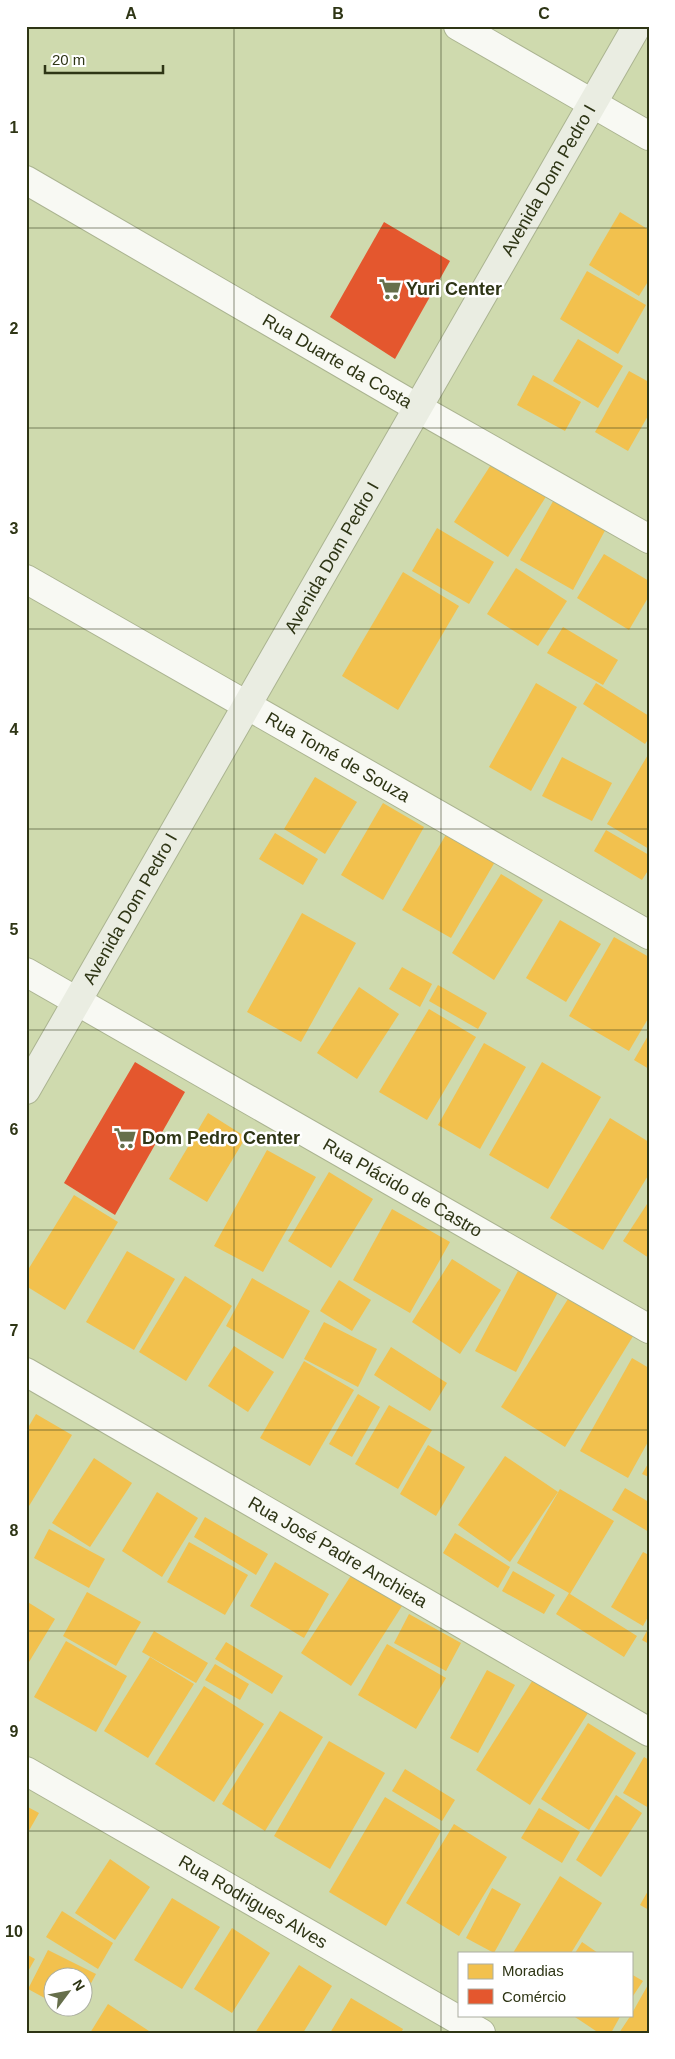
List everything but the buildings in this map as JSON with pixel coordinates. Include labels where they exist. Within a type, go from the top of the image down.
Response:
[{"type":"street","points":[[458,26],[649,136]]},
{"type":"street","name":"Avenida Dom Pedro I","points":[[26,1090],[637,26]]},
{"type":"street","name":"Rua Duarte da Costa","points":[[26,180],[418,408],[649,539]]},
{"type":"street","name":"Rua Tomé de Souza","points":[[26,579],[649,935]]},
{"type":"street","name":"Rua Plácido de Castro","points":[[26,972],[649,1329]]},
{"type":"street","name":"Rua José Padre Anchieta","points":[[26,1372],[649,1732]]},
{"type":"street","name":"Rua Rodrigues Alves","points":[[26,1771],[481,2033]]},
{"type":"place","name":"Yuri Center","points":[[390,289]]},
{"type":"place","name":"Dom Pedro Center","points":[[125,1138]]}]
